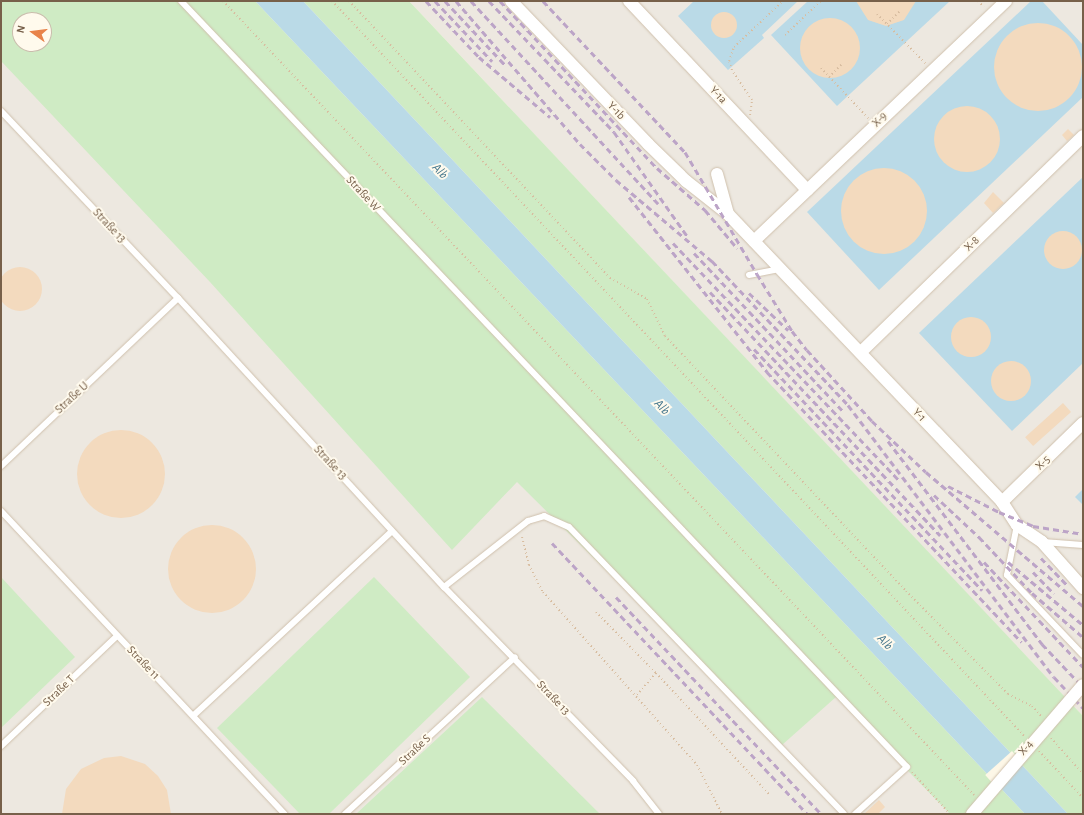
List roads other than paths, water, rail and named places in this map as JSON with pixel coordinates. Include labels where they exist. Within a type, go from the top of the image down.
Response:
[{"type":"street","name":"Y-1b","points":[[511,1],[648,144],[686,181],[721,211],[728,214],[754,241]]},
{"type":"street","name":"X-9","points":[[754,241],[1006,1]]},
{"type":"street","name":"Y-1a","points":[[637,4],[807,190]]},
{"type":"street","name":"X-8","points":[[861,352],[1083,136]]},
{"type":"street","name":"Y-1b","points":[[717,174],[728,214]]},
{"type":"street","name":"Y-1","points":[[754,241],[1002,502],[1017,526],[1042,542],[1083,588]]},
{"type":"street","name":"X-5","points":[[1002,502],[1083,423]]},
{"type":"street","name":"X-4","points":[[972,814],[1083,685]]},
{"type":"lane","name":"Straße W","points":[[181,1],[545,387],[907,767],[856,814]]},
{"type":"lane","name":"Straße 13","points":[[2,115],[178,298],[444,587],[515,657],[633,781],[659,814]]},
{"type":"lane","points":[[750,275],[781,269]]},
{"type":"lane","name":"Straße U","points":[[1,466],[178,298]]},
{"type":"lane","name":"Straße 11","points":[[1,511],[117,636],[194,715],[285,814]]},
{"type":"lane","points":[[444,587],[528,521],[544,516],[569,527],[844,814]]},
{"type":"lane","points":[[1017,526],[1007,575],[1083,655]]},
{"type":"lane","points":[[194,715],[392,531]]},
{"type":"lane","points":[[1042,542],[1083,544]]},
{"type":"lane","name":"Straße T","points":[[1,746],[117,636]]},
{"type":"lane","name":"Straße S","points":[[345,814],[515,657]]},
{"type":"water","name":"Alb","points":[[255,1],[303,1],[1068,814],[1025,814]]},
{"type":"water","points":[[694,1],[798,1],[762,35],[764,38],[728,70],[678,16]]},
{"type":"water","points":[[808,1],[950,1],[837,106],[771,35]]},
{"type":"water","points":[[1031,1],[1042,1],[1083,45],[1083,97],[879,290],[807,212]]},
{"type":"water","points":[[1083,177],[1083,363],[1012,431],[919,333]]},
{"type":"water","points":[[1083,489],[1083,505],[1075,497]]},
{"type":"railway","points":[[426,1],[479,57],[550,117]]},
{"type":"railway","points":[[435,1],[492,61]]},
{"type":"railway","points":[[445,1],[505,65]]},
{"type":"railway","points":[[456,1],[580,144],[616,180],[712,261],[848,405],[1054,677],[1083,708]]},
{"type":"railway","points":[[471,1],[658,204]]},
{"type":"railway","points":[[489,1],[614,132],[687,236]]},
{"type":"railway","points":[[500,1],[657,168],[705,210],[737,248]]},
{"type":"railway","points":[[543,1],[685,152],[792,331],[807,350],[872,421],[926,472],[1083,606]]},
{"type":"railway","points":[[629,197],[767,372],[1021,642]]},
{"type":"railway","points":[[673,243],[899,480]]},
{"type":"railway","points":[[694,253],[843,411]]},
{"type":"railway","points":[[710,292],[940,535]]},
{"type":"railway","points":[[749,293],[788,330]]},
{"type":"railway","points":[[754,349],[982,590]]},
{"type":"railway","points":[[888,441],[1042,644],[1083,687]]},
{"type":"railway","points":[[948,486],[999,512],[1033,526],[1083,534]]},
{"type":"railway","points":[[934,495],[979,537],[1032,593],[1083,637]]},
{"type":"railway","points":[[552,543],[807,814]]},
{"type":"railway","points":[[1041,558],[1067,585]]},
{"type":"railway","points":[[984,562],[1083,667]]},
{"type":"railway","points":[[1008,562],[1083,625]]},
{"type":"railway","points":[[1033,572],[1054,594]]},
{"type":"railway","points":[[616,597],[821,814]]}]
